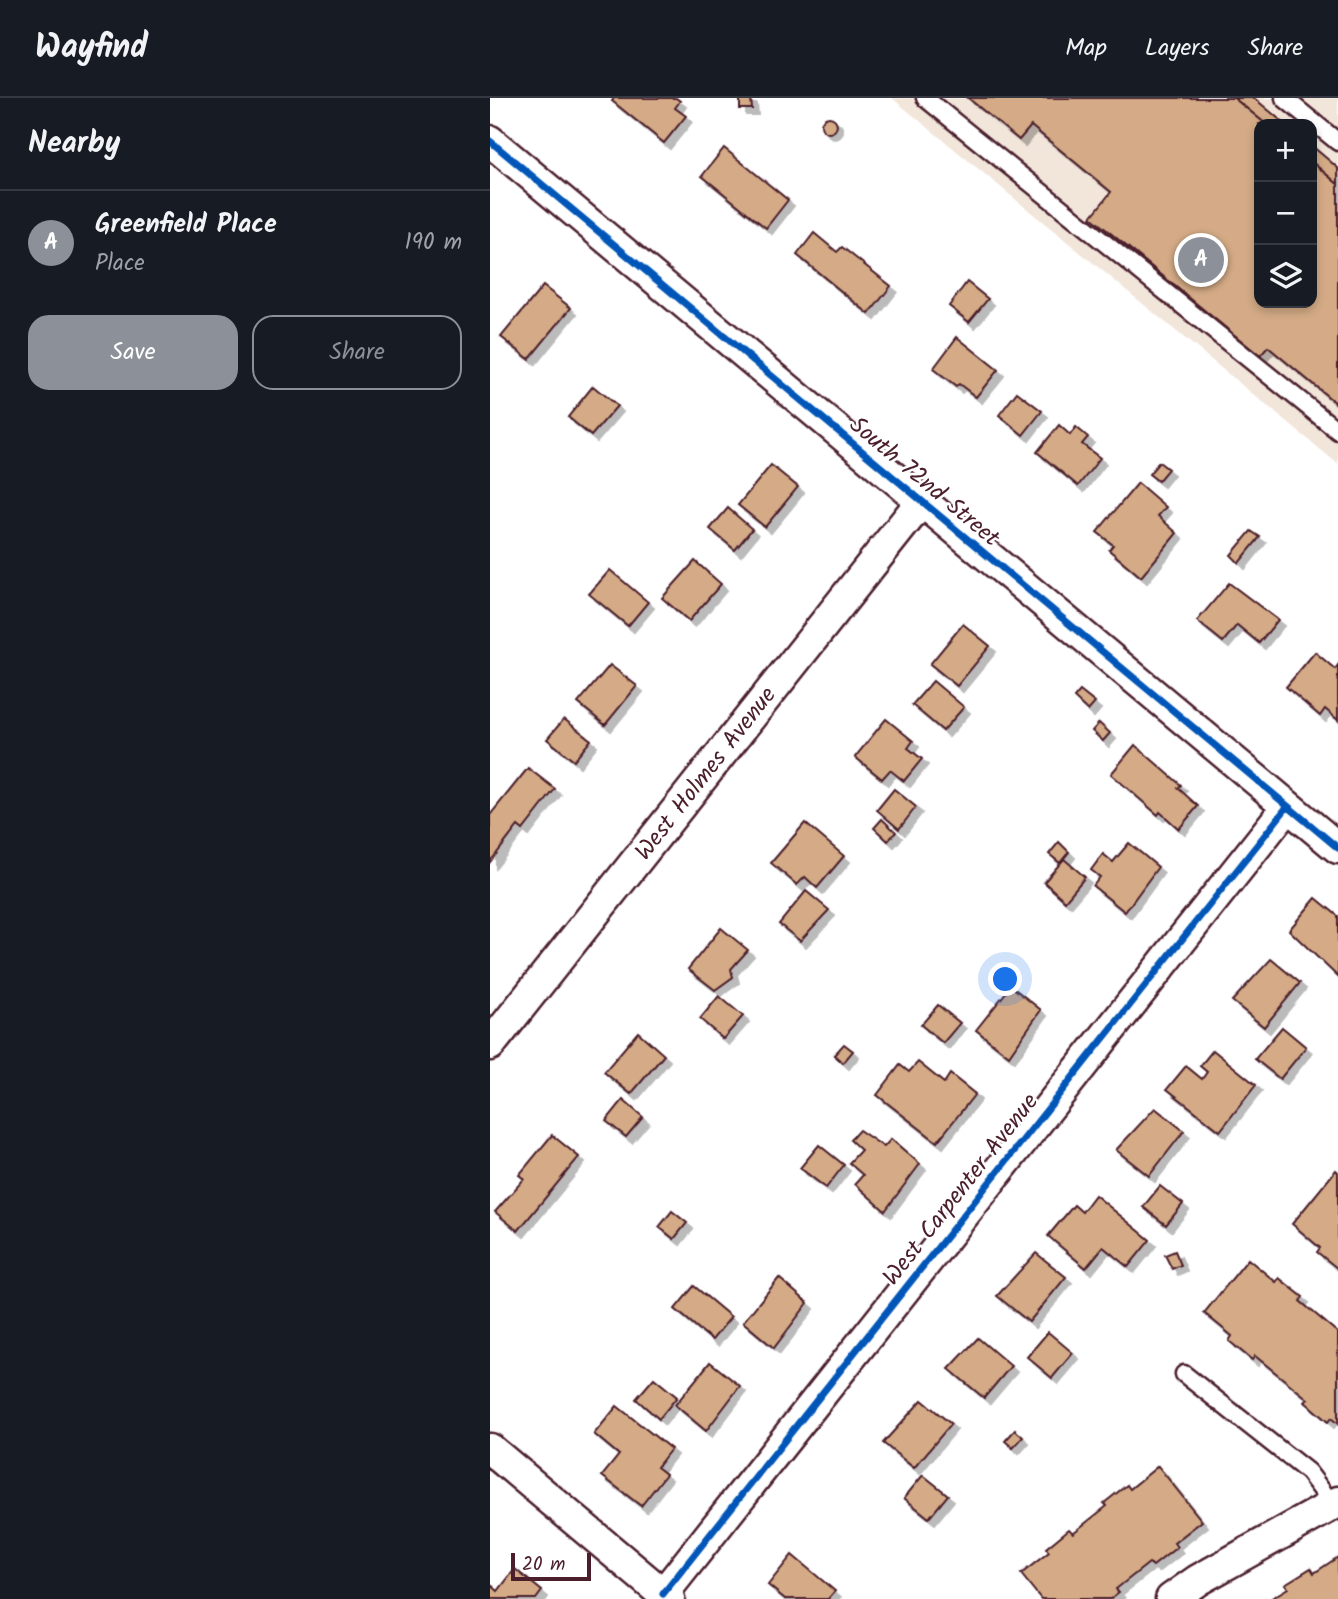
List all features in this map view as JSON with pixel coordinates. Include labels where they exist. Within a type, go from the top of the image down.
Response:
[{"type":"street","name":"South 72nd Street","points":[[494,154],[1338,848]]},
{"type":"street","name":"West Holmes Avenue","points":[[490,1045],[920,502]]},
{"type":"street","name":"West Carpenter Avenue","points":[[666,1597],[1287,807]]},
{"type":"street","points":[[490,1449],[666,1597]]},
{"type":"street","points":[[1171,1599],[1198,1580],[1336,1504]]},
{"type":"lane","points":[[925,98],[1338,431]]},
{"type":"lane","points":[[1284,98],[1338,142]]},
{"type":"lane","points":[[1184,1374],[1308,1472],[1336,1504]]},
{"type":"shaded area","points":[[892,98],[1338,98],[1338,464]]},
{"type":"building","points":[[614,98],[676,98],[680,101],[675,108],[686,116],[664,143],[612,101]]},
{"type":"building","points":[[740,98],[751,98],[752,109],[740,109]]},
{"type":"building","points":[[968,98],[1234,98],[1260,119],[1254,119],[1254,308],[1317,308],[1317,166],[1338,184],[1338,405],[1268,347],[1260,356],[1091,217],[1111,192],[1031,126],[1019,140]]},
{"type":"building","points":[[1234,98],[1254,98],[1279,119],[1260,119]]},
{"type":"building","points":[[826,117],[832,117],[837,125],[835,131],[826,133],[821,128],[821,122]]},
{"type":"building","points":[[724,148],[788,200],[766,228],[702,176]]},
{"type":"building","points":[[1317,150],[1338,168],[1338,184],[1317,166]]},
{"type":"building","points":[[814,233],[837,252],[842,247],[891,286],[869,314],[797,255]]},
{"type":"building","points":[[967,282],[988,299],[969,322],[949,306]]},
{"type":"building","points":[[543,286],[571,308],[529,359],[501,337]]},
{"type":"building","points":[[957,337],[998,370],[976,397],[959,384],[956,387],[933,369]]},
{"type":"building","points":[[593,386],[617,406],[591,436],[568,417]]},
{"type":"building","points":[[1017,392],[1042,411],[1023,435],[999,415]]},
{"type":"building","points":[[1059,425],[1070,435],[1076,427],[1088,437],[1082,444],[1100,458],[1078,486],[1037,452]]},
{"type":"building","points":[[1159,462],[1168,469],[1158,481],[1149,474]]},
{"type":"building","points":[[771,465],[798,487],[765,527],[738,505]]},
{"type":"building","points":[[1138,483],[1166,507],[1158,516],[1177,533],[1141,577],[1109,550],[1113,545],[1097,532]]},
{"type":"building","points":[[728,508],[752,529],[735,550],[710,529]]},
{"type":"building","points":[[1251,531],[1260,537],[1239,563],[1231,555]]},
{"type":"building","points":[[695,561],[721,584],[689,621],[662,598]]},
{"type":"building","points":[[610,570],[648,602],[628,626],[589,594]]},
{"type":"building","points":[[1229,583],[1278,620],[1259,643],[1237,625],[1223,642],[1197,621]]},
{"type":"building","points":[[963,624],[990,646],[957,686],[930,664]]},
{"type":"building","points":[[1315,652],[1335,669],[1338,665],[1338,720],[1325,709],[1320,716],[1286,687]]},
{"type":"building","points":[[610,665],[637,686],[605,725],[578,703]]},
{"type":"building","points":[[933,681],[964,707],[943,731],[912,705]]},
{"type":"building","points":[[1080,691],[1095,703],[1088,711],[1074,698]]},
{"type":"building","points":[[564,719],[591,740],[574,761],[547,739]]},
{"type":"building","points":[[886,719],[913,741],[908,748],[922,759],[904,781],[890,770],[882,779],[855,757]]},
{"type":"building","points":[[1099,723],[1110,733],[1103,741],[1092,731]]},
{"type":"building","points":[[1135,745],[1181,785],[1178,788],[1198,806],[1179,829],[1160,812],[1158,815],[1111,774]]},
{"type":"building","points":[[528,768],[555,789],[523,830],[518,826],[490,862],[490,815]]},
{"type":"building","points":[[894,789],[916,807],[899,829],[877,810]]},
{"type":"building","points":[[882,819],[896,832],[888,841],[874,828]]},
{"type":"building","points":[[805,823],[844,856],[817,888],[805,877],[797,885],[771,863]]},
{"type":"building","points":[[1059,842],[1069,852],[1060,863],[1049,854]]},
{"type":"building","points":[[1129,843],[1158,867],[1125,912],[1093,886],[1100,877],[1091,870],[1103,854],[1113,862]]},
{"type":"building","points":[[1064,859],[1085,877],[1065,901],[1044,882]]},
{"type":"building","points":[[806,891],[829,910],[800,941],[779,924]]},
{"type":"building","points":[[1316,898],[1338,916],[1338,977],[1289,930]]},
{"type":"building","points":[[721,928],[748,950],[731,969],[733,977],[715,990],[688,969]]},
{"type":"building","points":[[1271,959],[1300,983],[1264,1027],[1232,1001]]},
{"type":"building","points":[[1011,986],[1041,1010],[1009,1056],[976,1030]]},
{"type":"building","points":[[719,996],[743,1016],[723,1039],[700,1019]]},
{"type":"building","points":[[938,1005],[960,1023],[943,1043],[921,1025]]},
{"type":"building","points":[[1282,1027],[1306,1047],[1280,1079],[1255,1059]]},
{"type":"building","points":[[638,1032],[664,1055],[631,1094],[604,1072]]},
{"type":"building","points":[[844,1044],[853,1051],[843,1063],[834,1055]]},
{"type":"building","points":[[1213,1050],[1256,1085],[1220,1131],[1167,1089],[1186,1066],[1202,1079],[1207,1072],[1200,1066]]},
{"type":"building","points":[[918,1062],[944,1083],[950,1074],[975,1094],[937,1142],[877,1095],[900,1065],[909,1072]]},
{"type":"building","points":[[623,1100],[643,1117],[626,1137],[606,1121]]},
{"type":"building","points":[[1155,1108],[1184,1131],[1149,1176],[1116,1150]]},
{"type":"building","points":[[859,1130],[884,1147],[891,1139],[920,1164],[885,1211],[855,1184],[863,1175],[849,1163],[861,1150],[850,1140]]},
{"type":"building","points":[[552,1135],[579,1157],[518,1231],[495,1212],[524,1179],[519,1175]]},
{"type":"building","points":[[819,1145],[844,1165],[826,1188],[800,1168]]},
{"type":"building","points":[[1336,1170],[1338,1269],[1317,1252],[1320,1248],[1292,1224]]},
{"type":"building","points":[[1160,1186],[1183,1204],[1166,1225],[1143,1207]]},
{"type":"building","points":[[1095,1195],[1150,1240],[1128,1267],[1103,1247],[1086,1268],[1048,1236],[1074,1205],[1082,1212]]},
{"type":"building","points":[[672,1211],[687,1223],[674,1239],[659,1227]]},
{"type":"building","points":[[1175,1251],[1181,1265],[1172,1269],[1165,1255]]},
{"type":"building","points":[[1036,1253],[1066,1277],[1029,1322],[997,1296]]},
{"type":"building","points":[[1248,1259],[1276,1282],[1279,1278],[1303,1297],[1300,1301],[1338,1333],[1338,1424],[1331,1418],[1328,1422],[1305,1402],[1308,1399],[1255,1356],[1252,1360],[1229,1341],[1232,1336],[1204,1313]]},
{"type":"building","points":[[779,1278],[808,1303],[774,1348],[743,1322]]},
{"type":"building","points":[[694,1286],[731,1317],[712,1340],[675,1309]]},
{"type":"building","points":[[1048,1332],[1073,1353],[1052,1378],[1027,1357]]},
{"type":"building","points":[[978,1338],[1011,1366],[984,1398],[949,1369]]},
{"type":"building","points":[[710,1362],[740,1386],[706,1431],[675,1405]]},
{"type":"building","points":[[654,1378],[677,1397],[659,1419],[636,1399]]},
{"type":"building","points":[[922,1400],[951,1424],[914,1468],[883,1443]]},
{"type":"building","points":[[617,1406],[671,1449],[657,1467],[666,1474],[641,1506],[602,1476],[619,1455],[594,1434]]},
{"type":"building","points":[[1015,1430],[1023,1437],[1013,1448],[1005,1441]]},
{"type":"building","points":[[1158,1466],[1202,1521],[1174,1543],[1177,1547],[1153,1566],[1149,1563],[1116,1589],[1119,1592],[1110,1599],[1041,1599],[1021,1574],[1049,1552],[1046,1548],[1069,1529],[1073,1533],[1107,1506],[1104,1503],[1127,1485],[1130,1489]]},
{"type":"building","points":[[923,1475],[948,1495],[929,1518],[904,1498]]},
{"type":"building","points":[[792,1555],[835,1591],[828,1599],[785,1599],[768,1585]]},
{"type":"building","points":[[1338,1557],[1338,1599],[1270,1599],[1288,1588],[1285,1584],[1311,1568],[1314,1573]]},
{"type":"building","points":[[515,1569],[542,1591],[536,1599],[490,1599],[490,1584],[498,1591]]},
{"type":"cycle path","points":[[490,141],[1338,848]]},
{"type":"cycle path","points":[[663,1594],[1287,807]]},
{"type":"place","name":"Greenfield Place","points":[[1201,260]]}]
